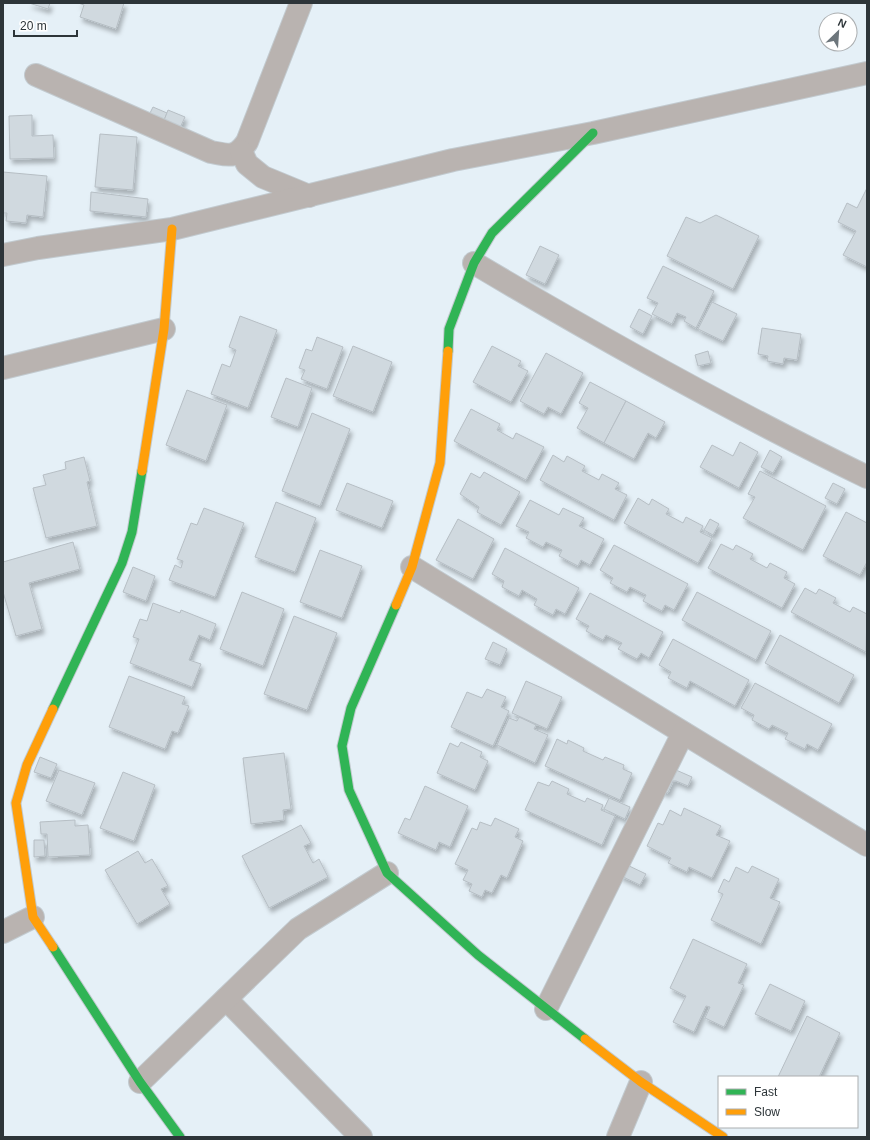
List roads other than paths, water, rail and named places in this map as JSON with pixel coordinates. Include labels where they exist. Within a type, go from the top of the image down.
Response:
[{"type":"street","points":[[36,74],[211,152],[231,156],[241,151],[247,142],[301,3]]},
{"type":"street","points":[[3,255],[38,248],[172,229],[454,160],[593,133],[867,73]]},
{"type":"street","points":[[593,133],[492,233],[474,263],[449,329],[440,462],[412,567],[350,708],[342,746],[349,790],[387,872],[478,955],[546,1009],[641,1082],[723,1137]]},
{"type":"street","points":[[241,151],[247,164],[263,177],[309,196]]},
{"type":"street","points":[[172,229],[164,329],[130,539],[122,563],[10,800],[33,917],[140,1082],[180,1137]]},
{"type":"street","points":[[474,263],[546,305],[782,436],[867,477]]},
{"type":"street","points":[[3,368],[164,329]]},
{"type":"street","points":[[412,567],[867,845]]},
{"type":"street","points":[[546,1009],[683,732]]},
{"type":"street","points":[[140,1082],[298,929],[387,872]]},
{"type":"street","points":[[3,932],[33,917]]},
{"type":"street","points":[[226,999],[361,1137]]},
{"type":"street","points":[[618,1137],[641,1082]]}]
